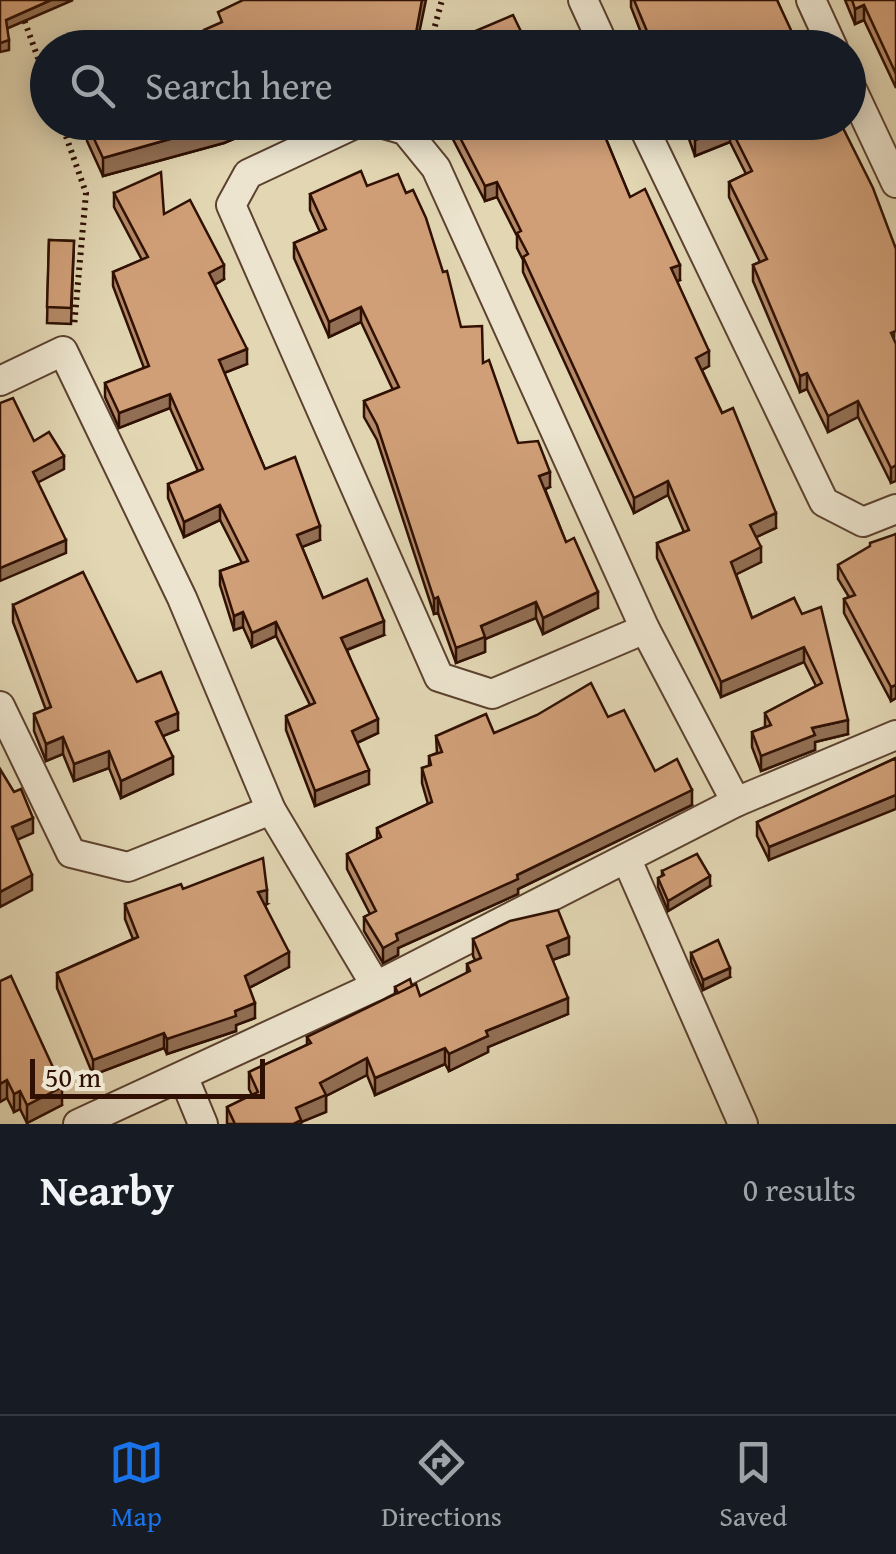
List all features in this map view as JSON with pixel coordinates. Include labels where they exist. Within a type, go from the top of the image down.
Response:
[{"type":"street","points":[[582,0],[596,30]]},
{"type":"street","points":[[811,0],[825,30]]},
{"type":"street","points":[[866,119],[896,183]]},
{"type":"street","points":[[321,140],[248,174],[231,205],[440,677],[492,694],[645,629]]},
{"type":"street","points":[[413,140],[436,168],[645,629],[736,802]]},
{"type":"street","points":[[651,140],[824,502],[862,522],[896,509]]},
{"type":"street","points":[[0,381],[64,351],[182,598],[271,810],[376,986]]},
{"type":"street","points":[[0,706],[71,854],[128,867],[271,810]]},
{"type":"street","points":[[78,1124],[376,986],[736,802],[896,734]]},
{"type":"street","points":[[626,860],[744,1124]]},
{"type":"street","points":[[184,1078],[203,1124]]},
{"type":"path","points":[[17,0],[30,36]]},
{"type":"path","points":[[434,30],[442,0]]},
{"type":"path","points":[[64,351],[74,329],[86,193],[67,140]]},
{"type":"building","points":[[0,0],[51,0],[6,20],[9,40],[0,43]]},
{"type":"building","points":[[243,0],[422,0],[417,30],[204,30],[222,22],[218,12]]},
{"type":"building","points":[[634,0],[777,0],[791,30],[646,30]]},
{"type":"building","points":[[852,0],[896,0],[896,74],[864,5],[855,9]]},
{"type":"building","points":[[513,15],[520,30],[478,30]]},
{"type":"building","points":[[95,140],[166,140],[103,158]]},
{"type":"building","points":[[461,140],[606,140],[630,197],[645,189],[680,265],[671,268],[709,351],[696,358],[722,413],[733,408],[776,513],[750,525],[761,547],[731,562],[752,618],[794,598],[802,614],[821,607],[848,720],[812,728],[815,735],[761,756],[752,732],[771,725],[765,713],[822,683],[804,647],[721,682],[657,543],[689,530],[668,481],[634,498],[523,257],[528,254],[517,233],[521,231],[497,182],[485,186]]},
{"type":"building","points":[[736,140],[849,140],[873,188],[896,249],[896,331],[891,333],[896,344],[896,465],[891,468],[858,401],[828,416],[807,373],[800,376],[753,265],[767,259],[729,182],[752,171]]},
{"type":"building","points":[[361,171],[367,186],[398,174],[406,193],[413,190],[443,272],[447,271],[461,327],[482,326],[483,363],[489,360],[518,443],[538,441],[550,472],[539,476],[566,542],[574,538],[598,592],[543,618],[536,602],[481,626],[485,637],[456,648],[438,597],[434,599],[377,425],[364,401],[399,387],[361,307],[329,322],[294,243],[326,229],[310,194]]},
{"type":"building","points":[[161,172],[164,214],[190,200],[224,265],[209,273],[247,349],[219,360],[265,469],[295,457],[320,526],[297,535],[323,598],[367,579],[384,621],[341,638],[378,719],[352,731],[369,770],[315,791],[286,716],[315,703],[276,622],[252,633],[243,612],[234,616],[220,571],[248,561],[220,505],[184,522],[168,484],[203,469],[170,394],[119,413],[105,383],[149,366],[113,272],[148,257],[114,193]]},
{"type":"building","points":[[49,240],[74,241],[71,308],[47,307]]},
{"type":"building","points":[[13,398],[34,441],[49,432],[64,456],[33,472],[66,540],[0,568],[0,403]]},
{"type":"building","points":[[896,534],[896,685],[891,687],[844,599],[855,595],[838,565],[870,543]]},
{"type":"building","points":[[83,572],[137,682],[161,672],[178,713],[156,722],[173,757],[121,781],[109,751],[74,764],[63,737],[46,744],[34,714],[51,707],[13,605]]},
{"type":"building","points":[[591,683],[608,717],[624,710],[655,771],[677,759],[692,790],[517,875],[518,879],[396,934],[398,940],[383,948],[364,917],[376,911],[347,854],[381,837],[377,828],[432,802],[422,768],[431,765],[429,756],[442,752],[436,736],[486,714],[494,733],[537,715]]},
{"type":"building","points":[[896,758],[896,795],[769,847],[757,822]]},
{"type":"building","points":[[0,769],[14,792],[21,789],[33,818],[12,827],[32,875],[0,892]]},
{"type":"building","points":[[697,854],[710,876],[668,901],[658,878],[664,875],[662,871]]},
{"type":"building","points":[[263,858],[267,890],[258,892],[289,952],[245,976],[255,1003],[235,1011],[236,1016],[167,1039],[164,1033],[93,1060],[57,973],[138,937],[125,904],[181,884],[183,889]]},
{"type":"building","points":[[558,910],[569,937],[547,946],[568,998],[486,1031],[488,1036],[449,1054],[445,1048],[375,1078],[367,1058],[320,1083],[326,1095],[296,1108],[301,1120],[293,1124],[235,1124],[227,1107],[258,1092],[249,1072],[311,1043],[307,1037],[416,984],[420,996],[470,971],[467,964],[481,958],[473,939],[510,921]]},
{"type":"building","points":[[718,940],[730,968],[703,980],[691,953]]},
{"type":"building","points":[[11,976],[62,1087],[27,1105],[20,1091],[14,1094],[7,1080],[0,1084],[0,981]]},
{"type":"building","points":[[410,979],[412,986],[398,993],[395,987]]}]
